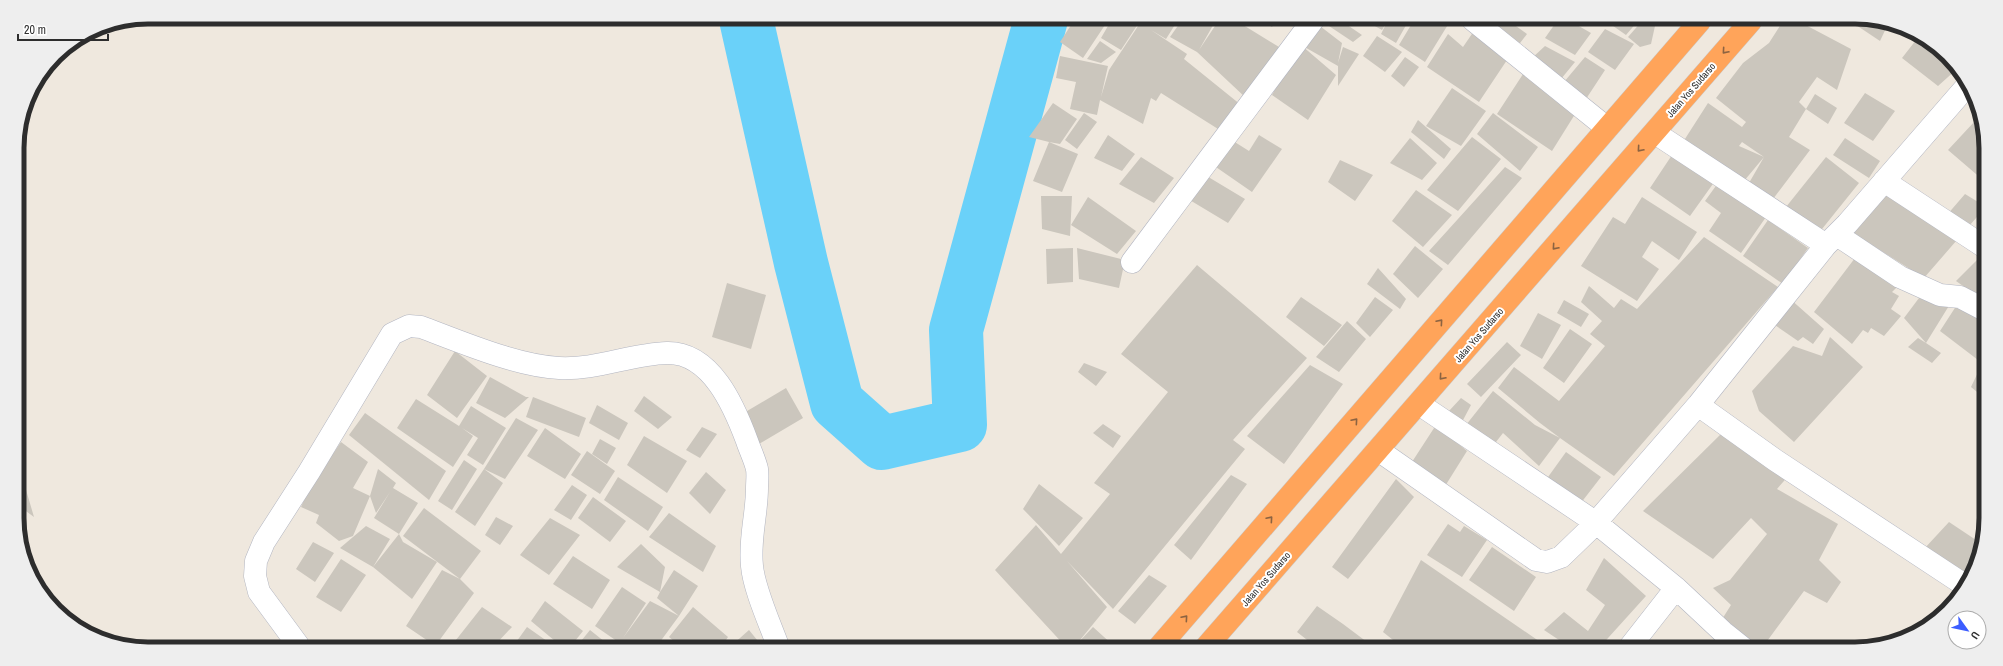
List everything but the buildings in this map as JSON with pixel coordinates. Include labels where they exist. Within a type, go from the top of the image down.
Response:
[{"type":"highway","points":[[1163,642],[1697,24]]},
{"type":"highway","name":"Jalan Yos Sudarso","points":[[1210,642],[1748,24]]},
{"type":"street","points":[[1132,262],[1310,24]]},
{"type":"street","points":[[1478,24],[1607,128]]},
{"type":"street","points":[[1378,450],[1536,560],[1547,562],[1562,557],[1595,522],[1698,405],[1831,240],[1964,89]]},
{"type":"street","points":[[1655,133],[1831,240],[1900,277],[1940,295],[1960,297],[1979,307]]},
{"type":"street","points":[[1884,181],[1979,243]]},
{"type":"street","points":[[296,642],[259,592],[255,576],[256,561],[264,542],[309,472],[392,334],[408,326],[421,327],[532,365],[560,368],[587,367],[666,353],[681,354],[698,362],[713,377],[729,400],[758,470],[757,507],[752,536],[752,566],[762,603],[777,642]]},
{"type":"street","points":[[1419,404],[1595,522],[1676,588],[1722,632],[1735,642]]},
{"type":"street","points":[[1698,405],[1775,460],[1961,582]]},
{"type":"street","points":[[1634,642],[1676,588]]},
{"type":"waterway","points":[[747,24],[801,263],[837,403],[882,443],[960,425],[956,330],[1040,24]]}]
